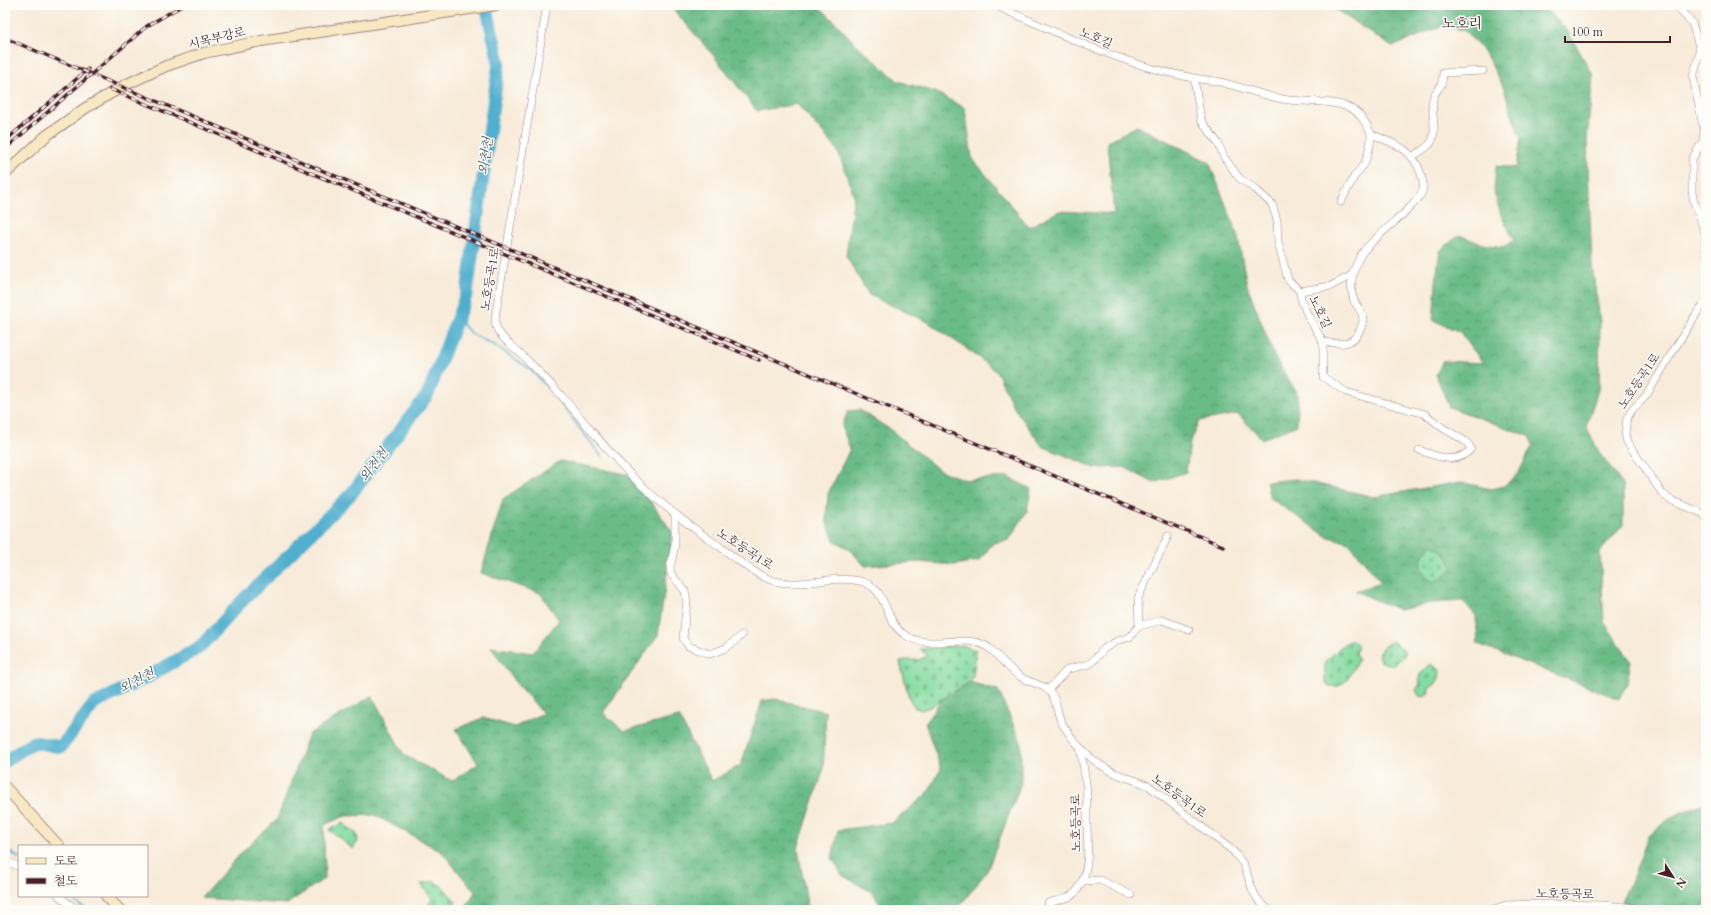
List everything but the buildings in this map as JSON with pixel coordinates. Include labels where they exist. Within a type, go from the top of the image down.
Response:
[{"type":"street","name":"시목부강로","points":[[5,174],[46,136],[84,109],[124,85],[166,66],[204,53],[261,41],[496,5]]},
{"type":"street","name":"노호등곡1로","points":[[547,5],[496,312],[497,329],[503,338],[565,399],[632,475],[675,514],[751,569],[773,580],[808,584],[843,579],[862,582],[874,587],[880,594],[892,621],[905,635],[917,641],[933,643],[981,643],[1019,676],[1048,690],[1052,695],[1062,724],[1079,746],[1091,758],[1102,767],[1149,786],[1233,851],[1242,862],[1250,887],[1264,906],[1270,910]]},
{"type":"street","name":"노호길","points":[[994,5],[1110,56],[1156,69],[1219,82],[1283,99],[1325,102],[1348,107],[1354,110],[1368,126],[1371,134],[1399,146],[1408,152],[1416,162],[1420,172],[1423,190],[1414,202],[1362,252],[1352,275],[1354,300],[1362,313],[1363,322],[1353,341],[1342,344],[1323,342],[1306,310],[1300,296],[1300,291],[1288,280],[1278,242],[1277,220],[1272,204],[1254,188],[1239,178],[1224,157],[1218,143],[1201,120],[1194,78]]},
{"type":"street","points":[[1675,5],[1692,23],[1699,46],[1699,55],[1693,77],[1704,131],[1703,141],[1692,160],[1692,192],[1705,233],[1706,252]]},
{"type":"street","points":[[1412,157],[1430,143],[1434,134],[1432,107],[1434,96],[1443,83],[1443,73],[1483,71]]},
{"type":"street","points":[[1341,202],[1354,177],[1365,163],[1370,146],[1371,134]]},
{"type":"street","points":[[1300,291],[1331,286],[1352,275]]},
{"type":"street","name":"노호등곡1로","points":[[1706,302],[1674,348],[1646,396],[1632,410],[1627,418],[1625,434],[1627,442],[1662,493],[1669,499],[1704,514],[1706,518]]},
{"type":"street","points":[[1323,342],[1323,377],[1346,392],[1425,414],[1443,428],[1465,441],[1471,449],[1466,454],[1447,460],[1419,450]]},
{"type":"street","points":[[675,514],[675,545],[670,568],[671,574],[685,591],[687,601],[683,638],[688,646],[710,654],[726,648],[742,635]]},
{"type":"street","points":[[1139,626],[1138,598],[1168,536]]},
{"type":"street","points":[[1048,690],[1068,669],[1090,664],[1105,648],[1117,641],[1130,637],[1139,626],[1162,620],[1189,630]]},
{"type":"street","name":"노호등곡로","points":[[1048,903],[1069,897],[1078,890],[1085,873],[1089,849],[1085,770],[1079,746]]},
{"type":"street","points":[[5,787],[58,845]]},
{"type":"street","points":[[5,860],[18,866]]},
{"type":"street","points":[[1082,881],[1100,880],[1131,895]]},
{"type":"street","points":[[60,897],[77,910]]},
{"type":"street","points":[[107,897],[120,910]]},
{"type":"street","name":"노호등곡로","points":[[1491,910],[1506,905],[1546,904],[1603,905],[1626,907],[1638,910]]},
{"type":"green space","points":[[673,5],[811,5],[824,11],[857,45],[898,81],[935,92],[965,108],[972,158],[1029,227],[1059,211],[1114,214],[1107,142],[1137,126],[1209,162],[1237,233],[1247,285],[1275,358],[1298,395],[1297,425],[1262,439],[1238,414],[1199,421],[1190,443],[1186,472],[1154,483],[1124,467],[1095,468],[1042,446],[1014,408],[997,372],[928,322],[869,295],[846,256],[854,195],[837,149],[797,104],[757,111],[714,56],[672,8]]},
{"type":"green space","points":[[1329,5],[1542,5],[1567,30],[1593,75],[1587,140],[1592,266],[1600,320],[1599,387],[1586,427],[1600,454],[1623,485],[1623,525],[1600,552],[1604,622],[1631,661],[1627,683],[1619,699],[1478,644],[1476,616],[1463,601],[1431,603],[1399,610],[1355,591],[1381,582],[1349,543],[1326,536],[1270,498],[1266,482],[1296,479],[1374,497],[1460,482],[1491,489],[1504,486],[1518,474],[1533,445],[1529,436],[1449,407],[1436,375],[1443,361],[1483,363],[1460,332],[1433,320],[1440,251],[1459,235],[1482,244],[1503,247],[1514,240],[1501,215],[1494,192],[1496,166],[1516,168],[1521,138],[1504,88],[1484,51],[1465,31],[1444,25],[1392,47]]},
{"type":"green space","points":[[860,410],[892,431],[939,470],[965,480],[1008,477],[1031,489],[1027,511],[1009,540],[993,543],[979,561],[954,565],[917,562],[865,566],[850,550],[834,540],[826,520],[828,494],[850,449],[842,426],[848,411]]},
{"type":"green space","points":[[560,461],[632,475],[673,533],[658,635],[603,713],[624,731],[679,717],[712,781],[741,765],[762,701],[775,699],[826,712],[823,771],[798,848],[808,910],[464,910],[475,892],[442,852],[375,815],[345,816],[324,825],[325,878],[287,904],[201,898],[244,850],[277,820],[309,734],[372,696],[404,755],[452,781],[478,764],[456,729],[483,718],[515,727],[543,713],[515,682],[491,647],[533,653],[559,620],[540,593],[481,573],[503,499]]},
{"type":"green space","points":[[1431,546],[1435,547],[1444,554],[1452,567],[1447,574],[1434,582],[1424,575],[1421,565],[1423,555]]},
{"type":"green space","points":[[1353,640],[1358,645],[1356,653],[1358,660],[1347,680],[1339,686],[1329,686],[1325,681],[1325,661],[1342,646]]},
{"type":"green space","points":[[1392,641],[1405,652],[1404,656],[1393,666],[1380,661],[1378,655],[1382,648]]},
{"type":"green space","points":[[962,645],[976,650],[973,677],[969,682],[930,707],[922,710],[915,708],[909,698],[900,662],[905,660],[918,660],[928,656],[920,649]]},
{"type":"green space","points":[[1431,664],[1440,670],[1439,679],[1429,688],[1429,693],[1425,697],[1419,696],[1416,690],[1420,684],[1420,673]]},
{"type":"green space","points":[[969,682],[998,690],[1021,742],[1021,783],[987,871],[962,903],[950,910],[884,910],[873,893],[842,875],[832,858],[838,830],[892,823],[927,794],[941,769],[925,723],[941,700]]},
{"type":"green space","points":[[1706,802],[1706,910],[1654,910],[1621,902],[1635,872],[1648,837],[1669,818]]},
{"type":"green space","points":[[342,823],[357,834],[358,841],[353,849],[329,830]]},
{"type":"green space","points":[[434,881],[444,888],[456,902],[453,910],[425,910],[432,899],[421,884]]},
{"type":"waterway","name":"외천천","points":[[5,761],[34,742],[61,747],[94,704],[144,679],[200,647],[240,603],[352,493],[428,394],[467,293],[499,62],[486,5]]},
{"type":"waterway","points":[[457,319],[472,334],[494,345],[530,369],[552,392],[602,457]]},
{"type":"waterway","points":[[5,849],[18,857]]},
{"type":"waterway","points":[[70,897],[79,905],[89,910]]},
{"type":"railway","points":[[5,149],[147,26],[183,5]]},
{"type":"railway","points":[[5,38],[1223,546]]},
{"type":"railway","points":[[5,141],[88,69]]},
{"type":"railway","points":[[110,89],[759,360]]},
{"type":"district","name":"노호리","points":[[1462,23]]}]
